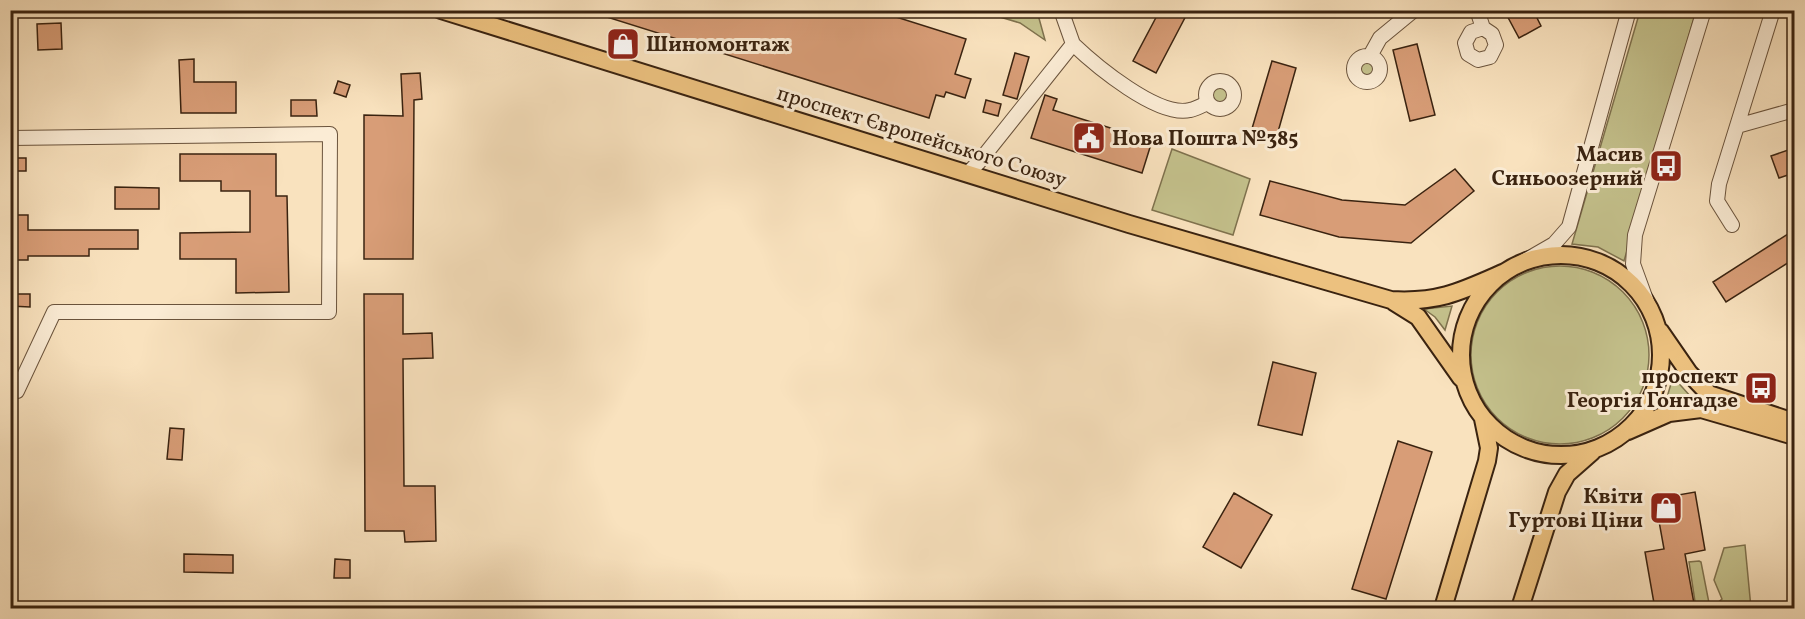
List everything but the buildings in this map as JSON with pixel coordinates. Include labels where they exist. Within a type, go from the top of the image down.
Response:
[{"type":"main road","name":"проспект Європейського Союзу","points":[[441,10],[967,174],[1391,300],[1421,302],[1446,297],[1504,272]]},
{"type":"main road","points":[[1443,609],[1489,448],[1483,418],[1465,385],[1461,367],[1463,330],[1478,297],[1504,272],[1540,256],[1582,257],[1620,274],[1636,288],[1648,305],[1656,324],[1689,373],[1709,394],[1794,422]]},
{"type":"main road","name":"проспект Європейського Союзу","points":[[1391,300],[1418,317],[1465,385]]},
{"type":"main road","points":[[1620,436],[1648,405],[1656,386],[1660,365],[1660,345],[1656,324]]},
{"type":"main road","points":[[1520,609],[1557,492],[1566,474],[1578,461],[1603,445],[1669,413],[1701,409],[1794,436]]},
{"type":"main road","points":[[1483,418],[1512,442],[1538,452],[1567,454],[1603,445]]},
{"type":"street","points":[[1061,10],[1073,45],[1106,75],[1138,95],[1165,106],[1188,111],[1208,103]]},
{"type":"street","points":[[1370,56],[1380,38],[1414,10]]},
{"type":"street","points":[[1477,10],[1483,28]]},
{"type":"street","points":[[1521,263],[1554,244],[1569,227],[1629,10]]},
{"type":"street","points":[[1648,305],[1634,264],[1635,235],[1704,10]]},
{"type":"street","points":[[1732,225],[1717,201],[1719,184],[1773,10]]},
{"type":"street","points":[[967,174],[980,162],[1073,45]]},
{"type":"street","points":[[1737,126],[1794,110]]},
{"type":"street","points":[[10,138],[330,134],[329,312],[54,312],[17,391],[10,391]]},
{"type":"shaded area","points":[[980,11],[1037,11],[1045,40],[1020,23]]},
{"type":"shaded area","points":[[1640,11],[1696,11],[1624,261],[1598,247],[1572,244]]},
{"type":"shaded area","points":[[1367,60],[1373,63],[1376,69],[1373,75],[1367,78],[1361,75],[1358,69],[1361,63]]},
{"type":"shaded area","points":[[1219,86],[1225,89],[1228,95],[1225,101],[1219,104],[1213,101],[1210,95],[1213,89]]},
{"type":"shaded area","points":[[1172,149],[1250,179],[1233,235],[1152,210]]},
{"type":"shaded area","points":[[1560,266],[1594,273],[1623,292],[1642,321],[1649,355],[1642,389],[1623,418],[1594,437],[1560,444],[1526,437],[1497,418],[1478,389],[1471,355],[1478,321],[1497,292],[1526,273]]},
{"type":"shaded area","points":[[1452,306],[1445,330],[1435,317],[1424,309]]},
{"type":"shaded area","points":[[1673,377],[1692,398],[1665,404]]},
{"type":"shaded area","points":[[1745,545],[1751,608],[1717,608],[1716,604],[1722,599],[1714,580],[1724,548]]},
{"type":"shaded area","points":[[1699,561],[1710,608],[1696,608],[1689,562]]},
{"type":"place","name":"Шиномонтаж","points":[[623,44]]},
{"type":"place","name":"Нова Пошта №385","points":[[1089,138]]},
{"type":"place","name":"Масив Синьоозерний","points":[[1666,166]]},
{"type":"place","name":"проспект Георгія Гонгадзе","points":[[1761,388]]},
{"type":"place","name":"Квіти Гуртові Ціни","points":[[1666,508]]}]
